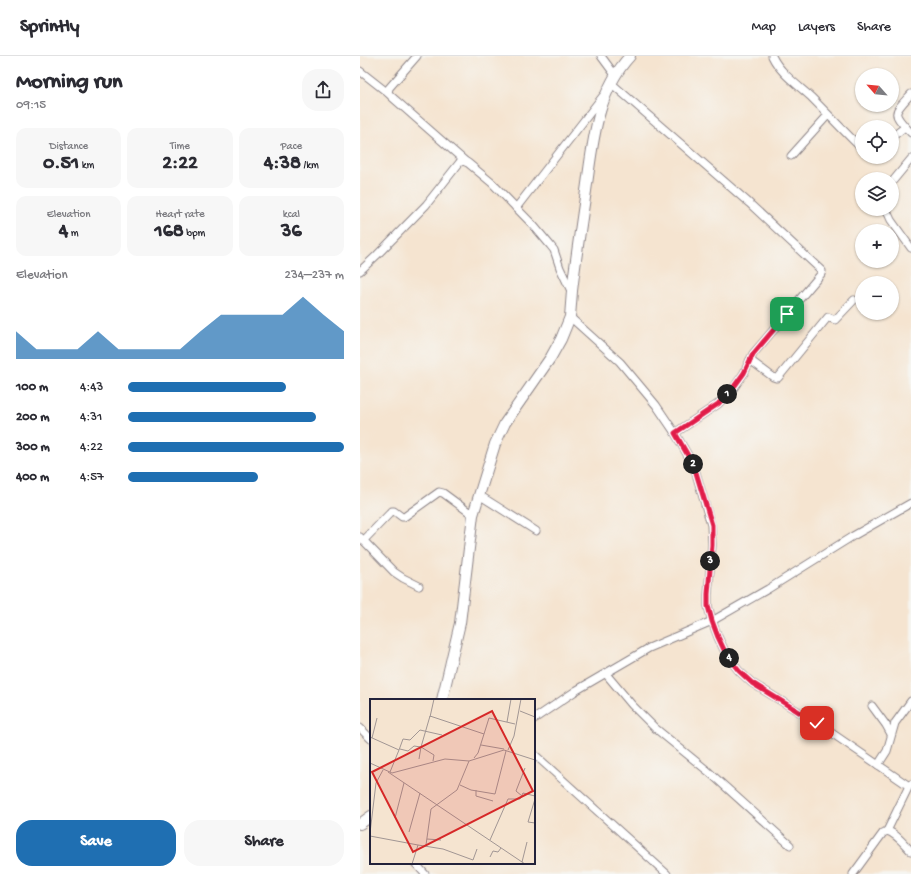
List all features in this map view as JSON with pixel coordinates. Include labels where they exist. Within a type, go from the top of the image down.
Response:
[{"type":"highway","points":[[442,699],[460,623],[473,515],[495,444],[505,423],[551,357],[561,339],[570,317],[572,291],[596,125],[606,92],[613,79],[630,56]]},
{"type":"highway","points":[[360,824],[370,817]]},
{"type":"street","points":[[388,92],[389,88],[417,56]]},
{"type":"street","points":[[601,56],[613,79],[822,271],[753,354],[744,373],[733,388],[718,404],[675,433]]},
{"type":"street","points":[[772,56],[782,70],[855,142]]},
{"type":"street","points":[[360,71],[388,92],[466,162],[492,183],[554,250],[560,268],[572,291]]},
{"type":"street","points":[[516,208],[606,92]]},
{"type":"street","points":[[911,94],[896,112],[896,116],[911,133]]},
{"type":"street","points":[[791,156],[828,115]]},
{"type":"street","points":[[899,132],[906,127]]},
{"type":"street","points":[[899,174],[911,159]]},
{"type":"street","points":[[360,271],[426,205],[460,162],[466,162]]},
{"type":"street","points":[[889,216],[911,248]]},
{"type":"street","points":[[750,360],[773,377],[778,378],[828,317],[835,320],[854,300]]},
{"type":"street","points":[[570,317],[620,362],[656,406],[675,433],[694,466],[712,525],[708,606],[718,637],[727,656],[739,671],[752,683],[817,723],[910,785],[886,831],[853,874]]},
{"type":"street","points":[[419,586],[394,572],[362,541],[367,538],[392,511],[404,517],[439,492],[443,493],[473,515]]},
{"type":"street","points":[[479,495],[536,531]]},
{"type":"street","points":[[535,717],[649,648],[712,621],[911,503]]},
{"type":"street","points":[[606,674],[632,705],[655,728],[709,772],[790,845]]},
{"type":"street","points":[[878,765],[887,752],[895,722],[911,701]]},
{"type":"street","points":[[872,706],[891,734]]},
{"type":"street","points":[[360,728],[370,738]]},
{"type":"street","points":[[535,755],[667,874]]},
{"type":"street","points":[[886,831],[895,835],[911,852]]},
{"type":"street","points":[[416,864],[425,874]]},
{"type":"route","points":[[787,314],[753,354],[744,373],[726,396],[718,404],[675,433],[694,466],[712,525],[708,606],[718,637],[727,656],[739,671],[752,683],[817,723]]}]
